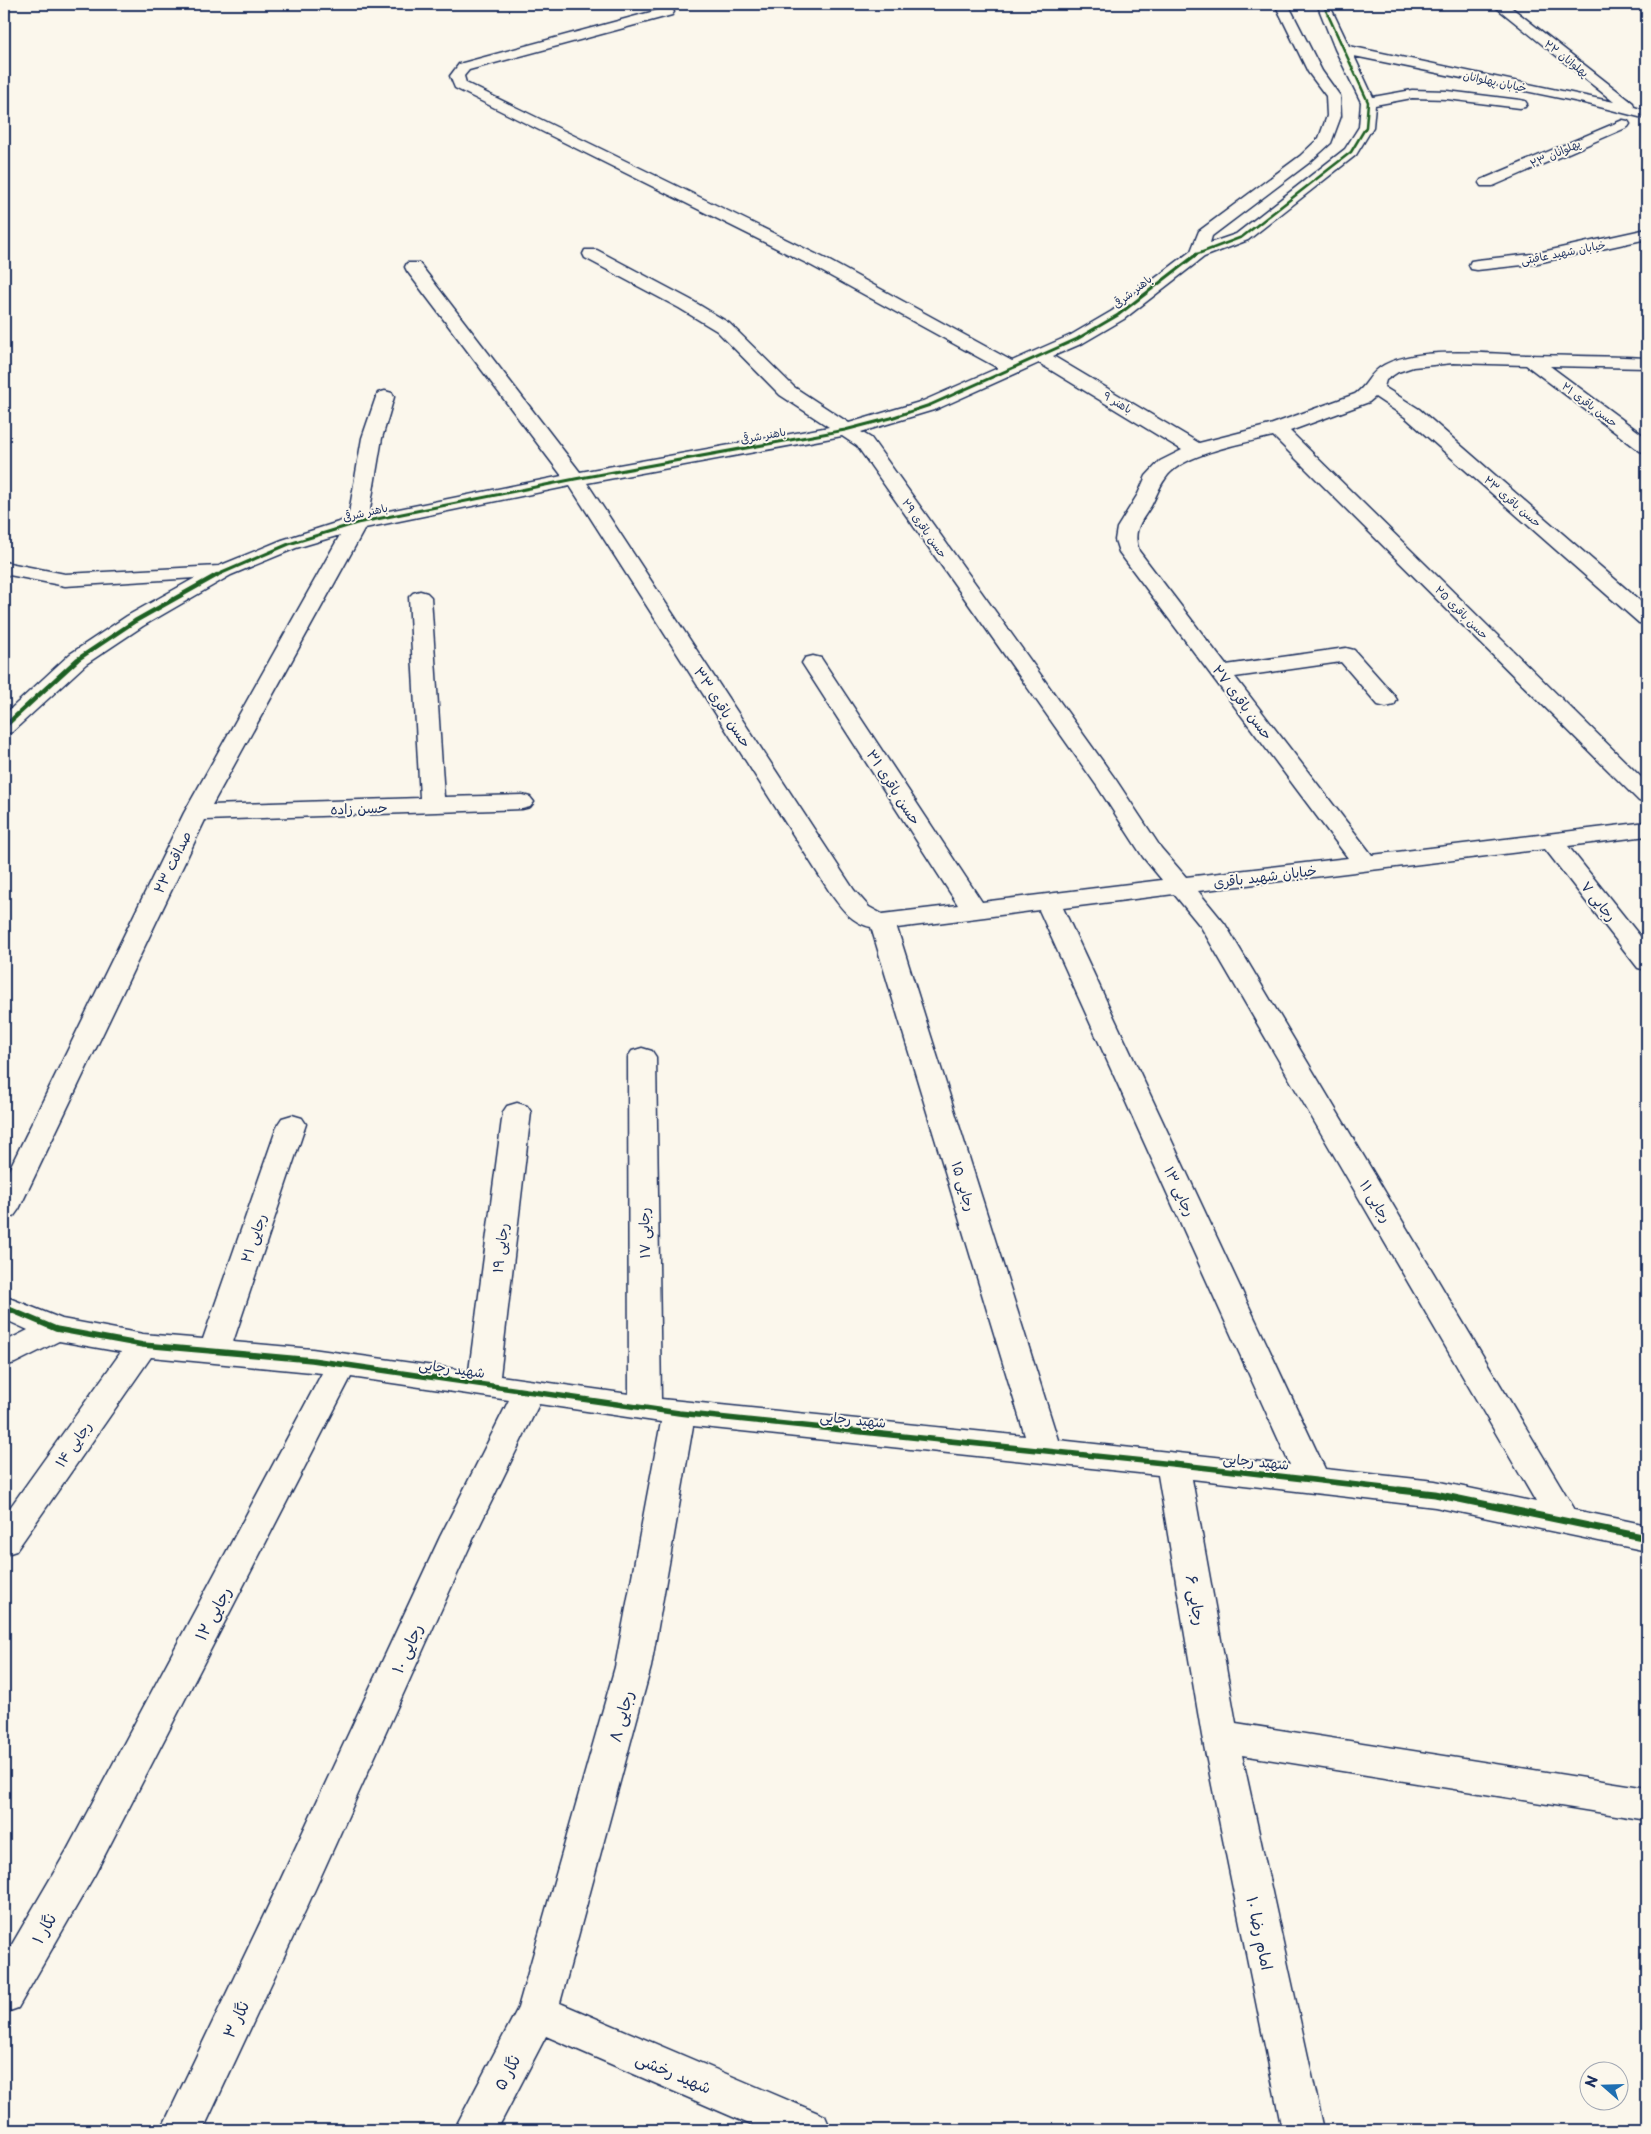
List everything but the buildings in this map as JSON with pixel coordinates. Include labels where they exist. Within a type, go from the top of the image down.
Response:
[{"type":"street","name":"باهنر شرقی","points":[[1198,253],[1205,234],[1326,140],[1334,116],[1333,96],[1315,72],[1289,23],[1282,4]]},
{"type":"street","points":[[1323,4],[1368,102]]},
{"type":"street","name":"پهلوانان ۲۲","points":[[1499,4],[1641,113]]},
{"type":"street","points":[[667,12],[464,67],[457,76],[460,85],[818,262],[1011,368]]},
{"type":"street","name":"خیابان پهلوانان","points":[[1342,48],[1641,113]]},
{"type":"street","points":[[1447,94],[1390,78],[1406,73],[1474,84],[1528,88]]},
{"type":"street","name":"خیابان پهلوانان","points":[[1368,102],[1412,94],[1447,94],[1536,106]]},
{"type":"street","name":"باهنر شرقی","points":[[4,727],[78,659],[135,620],[224,570],[289,544],[357,523],[575,479],[845,430],[930,405],[1040,356],[1077,339],[1118,315],[1198,253],[1242,237],[1351,152],[1366,127],[1368,102]]},
{"type":"street","points":[[1599,118],[1647,130]]},
{"type":"street","name":"پهلوانان ۲۳","points":[[1487,183],[1623,124]]},
{"type":"street","name":"خیابان شهید عاقبتی","points":[[1477,265],[1533,259],[1647,234]]},
{"type":"street","name":"حسن باقری ۲۹","points":[[591,254],[685,304],[723,327],[787,391],[864,442],[1108,785],[1152,852],[1181,886]]},
{"type":"street","name":"حسن باقری ۳۳","points":[[413,267],[575,479],[844,894],[859,913],[866,918],[882,922]]},
{"type":"street","name":"باهنر ۹","points":[[1040,356],[1118,401],[1196,450]]},
{"type":"street","points":[[1196,450],[1277,429],[1362,398],[1374,389],[1378,377],[1392,368],[1411,362],[1453,358],[1647,363]]},
{"type":"street","name":"حسن باقری ۲۱","points":[[1532,361],[1647,446]]},
{"type":"street","name":"حسن باقری ۲۳","points":[[1374,389],[1412,413],[1647,618]]},
{"type":"street","name":"صداقت ۲۳","points":[[4,1209],[196,813],[357,523],[372,438],[384,397]]},
{"type":"street","name":"حسن باقری ۲۵","points":[[1277,429],[1647,796]]},
{"type":"street","name":"حسن باقری ۲۷","points":[[1196,450],[1167,465],[1156,476],[1148,494],[1127,528],[1125,540],[1129,552],[1365,863]]},
{"type":"street","points":[[4,568],[66,580],[224,570]]},
{"type":"street","points":[[420,597],[432,805]]},
{"type":"street","points":[[1220,672],[1346,655],[1386,700]]},
{"type":"street","name":"حسن باقری ۳۱","points":[[813,663],[975,911]]},
{"type":"street","name":"حسن زاده","points":[[196,813],[522,802]]},
{"type":"street","name":"خیابان شهید باقری","points":[[882,922],[1647,829]]},
{"type":"street","name":"رجایی ۷","points":[[1550,840],[1647,962]]},
{"type":"street","name":"رجایی ۱۱","points":[[1181,886],[1212,924],[1564,1520]]},
{"type":"street","name":"رجایی ۱۳","points":[[1048,902],[1313,1479]]},
{"type":"street","name":"رجایی ۱۵","points":[[882,922],[1045,1450]]},
{"type":"street","name":"رجایی ۱۷","points":[[642,1057],[662,1410]]},
{"type":"street","name":"رجایی ۱۹","points":[[483,1384],[517,1112]]},
{"type":"street","name":"رجایی ۲۱","points":[[214,1352],[292,1124]]},
{"type":"street","name":"شهید رجایی","points":[[4,1307],[56,1329],[143,1346],[342,1364],[662,1410],[1313,1479],[1435,1494],[1647,1538]]},
{"type":"street","points":[[4,1355],[56,1329]]},
{"type":"street","name":"رجایی ۱۴","points":[[4,1542],[143,1346]]},
{"type":"street","name":"رجایی ۱۲","points":[[81,1862],[342,1364]]},
{"type":"street","name":"رجایی ۱۰","points":[[288,1907],[457,1537],[530,1391]]},
{"type":"street","name":"رجایی ۸","points":[[537,2013],[633,1667],[662,1410]]},
{"type":"street","name":"رجایی ۶","points":[[1173,1464],[1220,1736]]},
{"type":"street","points":[[1220,1736],[1647,1804]]},
{"type":"street","name":"امام رضا ۱۰","points":[[1220,1736],[1303,2130]]},
{"type":"street","name":"نگار ۱","points":[[4,1995],[81,1862]]},
{"type":"street","name":"نگار ۳","points":[[182,2130],[288,1907]]},
{"type":"street","name":"نگار ۵","points":[[475,2130],[537,2013]]},
{"type":"street","name":"شهید رخشی","points":[[537,2013],[810,2130]]},
{"type":"cycle path","points":[[4,727],[78,659],[135,621],[224,571],[289,544],[357,523],[575,479],[845,430],[930,405],[1077,339],[1118,315],[1198,253],[1242,237],[1351,152],[1366,127],[1368,102],[1323,4]]},
{"type":"cycle path","points":[[4,1307],[56,1329],[143,1345],[312,1360],[679,1413],[1173,1464],[1435,1494],[1647,1538]]}]
